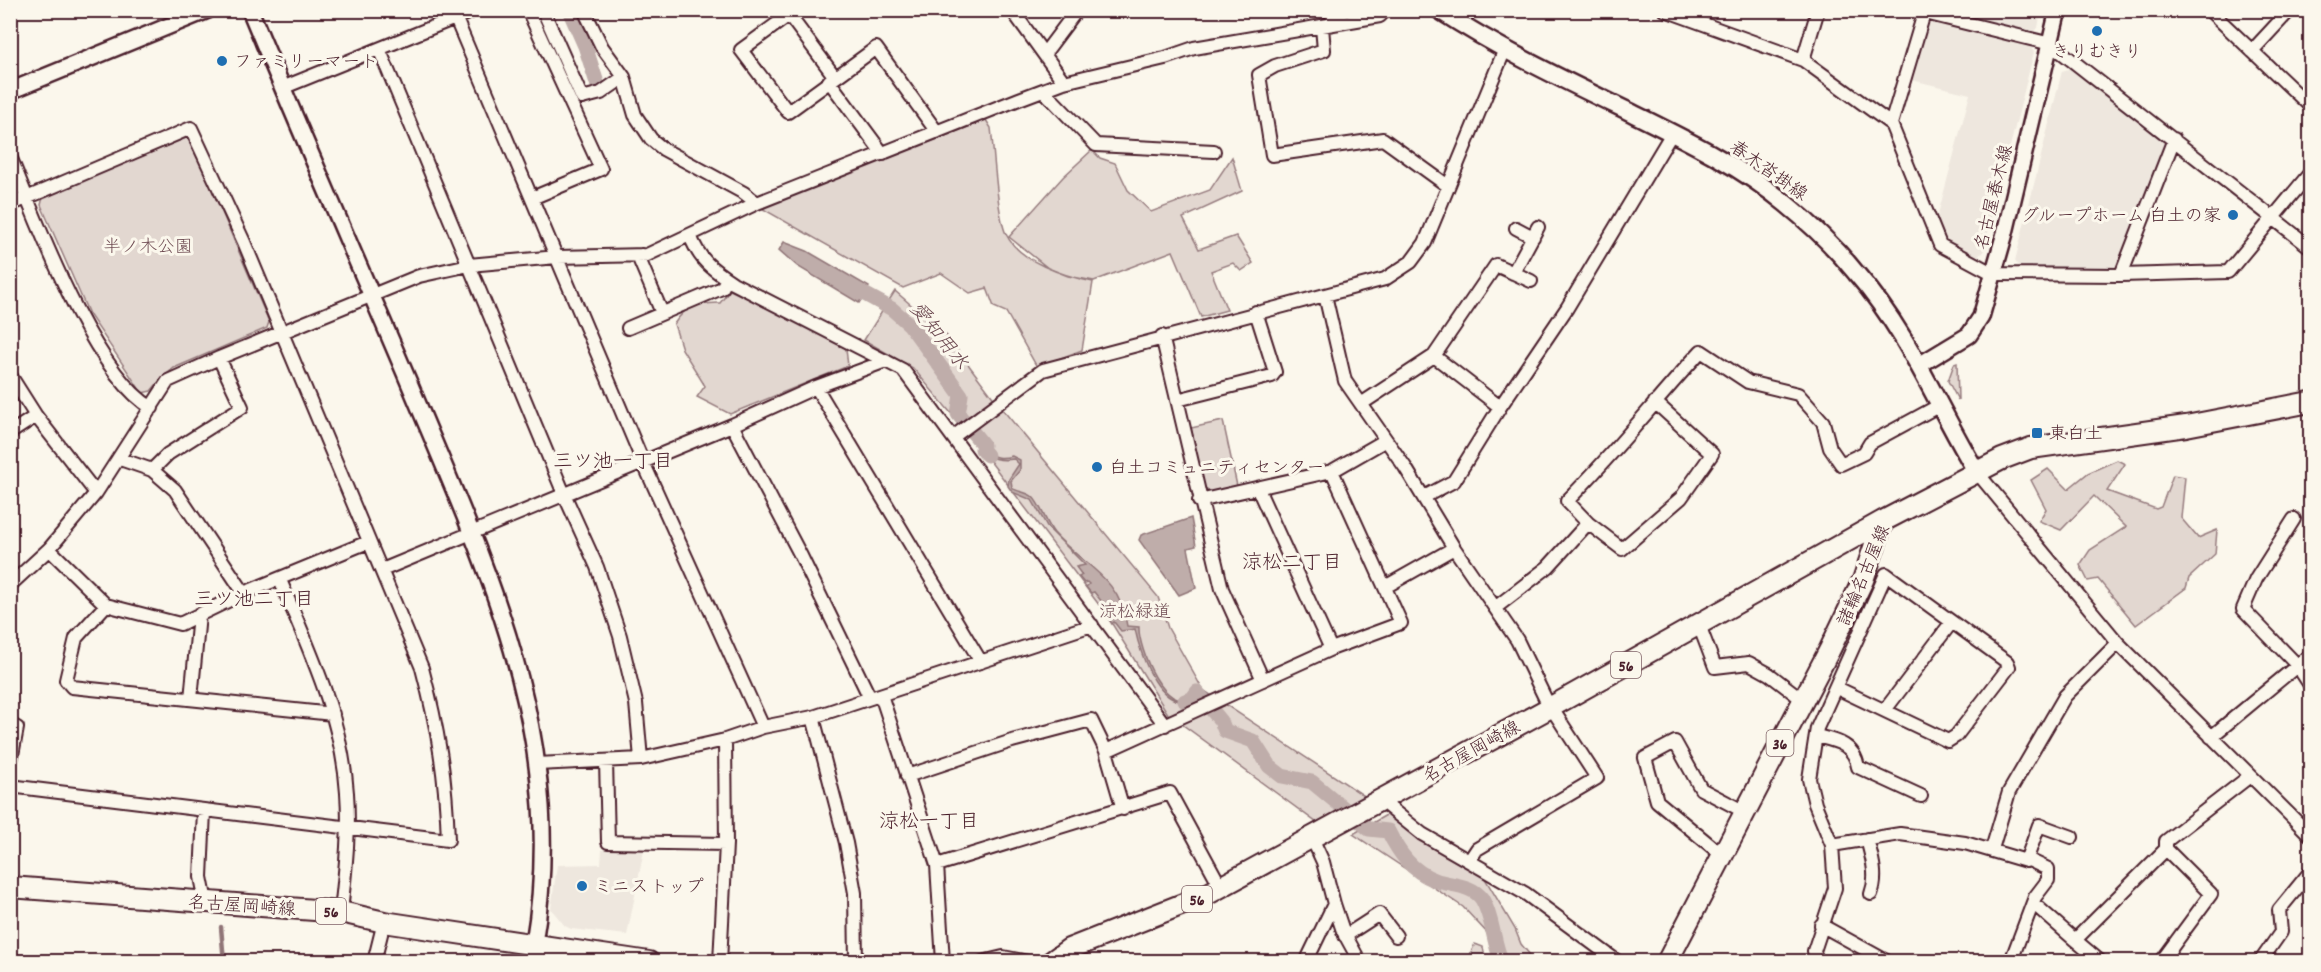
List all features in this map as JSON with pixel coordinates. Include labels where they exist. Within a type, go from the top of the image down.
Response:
[{"type":"main road","points":[[1333,10],[1333,14],[1340,10]]},
{"type":"main road","name":"春木沓掛線","points":[[1439,10],[1504,49],[1672,133],[1760,184],[1821,235],[1880,302],[1921,364],[1940,405],[1976,471]]},
{"type":"main road","name":"諸輪名古屋線","points":[[1667,962],[1803,700],[1877,569],[1883,520],[1976,471],[2031,448],[2186,426],[2310,402]]},
{"type":"main road","name":"名古屋岡崎線","points":[[1051,962],[1069,949],[1221,887],[1699,625],[1883,520]]},
{"type":"main road","name":"名古屋岡崎線","points":[[10,886],[341,912],[533,952],[649,962]]},
{"type":"street","points":[[10,91],[208,10]]},
{"type":"street","points":[[250,10],[472,534],[507,626],[529,709],[537,764],[543,868],[533,952]]},
{"type":"street","points":[[282,88],[380,51],[475,10]]},
{"type":"street","points":[[528,10],[601,169],[532,198]]},
{"type":"street","points":[[543,10],[582,98],[601,93],[624,78]]},
{"type":"street","points":[[584,10],[602,47],[624,78],[635,115],[651,139],[663,149],[744,193],[757,203]]},
{"type":"street","points":[[1044,54],[1077,10]]},
{"type":"street","points":[[10,585],[49,549],[96,493],[120,459],[168,381],[281,331],[418,276],[469,265],[557,257],[647,255],[757,203],[1064,82],[1165,58],[1194,48],[1380,16],[1385,10]]},
{"type":"street","points":[[1665,10],[1803,60],[1891,124],[1940,245],[1994,274],[2121,275],[2228,272],[2310,173]]},
{"type":"street","points":[[1803,60],[1818,10]]},
{"type":"street","name":"名古屋春木線","points":[[1921,364],[1969,335],[1981,317],[1994,274],[2058,10]]},
{"type":"street","points":[[2209,10],[2310,106]]},
{"type":"street","points":[[2252,51],[2290,10]]},
{"type":"street","points":[[1012,11],[1064,82]]},
{"type":"street","points":[[1891,124],[1925,12],[2051,44],[2310,247]]},
{"type":"street","points":[[883,154],[832,79],[789,15],[741,50],[788,112],[832,79],[876,48],[938,132]]},
{"type":"street","points":[[456,19],[643,462],[763,726]]},
{"type":"street","points":[[1322,27],[1324,50],[1275,66],[1259,75],[1272,155],[1383,139],[1448,186]]},
{"type":"street","points":[[956,436],[1043,370],[1162,336],[1385,279],[1411,262],[1425,243],[1504,49]]},
{"type":"street","points":[[380,51],[564,494],[597,567],[620,636],[636,703],[641,759]]},
{"type":"street","points":[[1043,90],[1096,145],[1214,151]]},
{"type":"street","points":[[10,205],[192,128],[244,242],[422,668],[438,726],[447,800],[448,840],[10,786]]},
{"type":"street","points":[[1424,497],[1454,481],[1500,407],[1567,308],[1672,133]]},
{"type":"street","points":[[2121,275],[2174,139]]},
{"type":"street","points":[[10,156],[78,312],[108,363],[135,398],[152,408]]},
{"type":"street","points":[[1513,273],[1536,232],[1516,228]]},
{"type":"street","points":[[690,235],[697,253],[710,268],[903,370],[956,436],[1165,725]]},
{"type":"street","points":[[641,255],[640,261],[662,313]]},
{"type":"street","points":[[1361,404],[1434,356],[1496,265],[1531,281]]},
{"type":"street","points":[[627,328],[722,288],[728,279]]},
{"type":"street","points":[[1325,296],[1345,381],[1517,640],[1551,707],[1597,778],[1477,849],[1469,861]]},
{"type":"street","points":[[1177,400],[1272,376],[1275,372],[1256,312]]},
{"type":"street","points":[[1162,336],[1199,501],[1222,590],[1263,680]]},
{"type":"street","points":[[1655,402],[1712,454],[1681,498],[1622,549],[1588,523],[1567,501],[1614,454],[1655,402],[1701,351],[1748,382],[1797,394],[1823,422],[1830,448],[1841,464],[1863,453],[1869,442],[1940,405]]},
{"type":"street","points":[[1434,356],[1500,407]]},
{"type":"street","points":[[152,470],[168,454],[242,407],[219,358]]},
{"type":"street","points":[[382,570],[732,425],[816,387],[886,361]]},
{"type":"street","points":[[10,375],[36,416],[96,493]]},
{"type":"street","points":[[816,387],[981,662]]},
{"type":"street","points":[[10,433],[36,416]]},
{"type":"street","points":[[732,425],[876,697],[907,776],[937,865],[943,962]]},
{"type":"street","points":[[1199,501],[1332,471],[1386,440]]},
{"type":"street","points":[[120,459],[152,470],[176,490],[244,593]]},
{"type":"street","points":[[1106,751],[1331,649],[1401,623],[1332,471]]},
{"type":"street","points":[[1976,471],[2118,643],[2310,835]]},
{"type":"street","points":[[1258,489],[1331,649]]},
{"type":"street","points":[[2294,519],[2256,579],[2243,609],[2298,665],[2310,685]]},
{"type":"street","points":[[1495,608],[1548,567],[1588,523]]},
{"type":"street","points":[[49,549],[106,605],[180,624],[244,593],[368,542]]},
{"type":"street","points":[[1385,587],[1454,548]]},
{"type":"street","points":[[1817,962],[1814,951],[1835,888],[1832,845],[1815,804],[1809,779],[1816,736],[1837,688],[1877,569],[2007,662],[2009,667],[1963,728],[1948,741],[1837,688]]},
{"type":"street","points":[[280,580],[317,667],[333,714],[344,763],[348,828],[341,912]]},
{"type":"street","points":[[106,605],[76,638],[66,681],[72,687],[333,714]]},
{"type":"street","points":[[191,699],[199,615]]},
{"type":"street","points":[[1885,710],[1952,623]]},
{"type":"street","points":[[537,764],[641,759],[725,740],[763,726],[813,717],[1092,625]]},
{"type":"street","points":[[1699,625],[1716,667],[1749,663],[1803,700]]},
{"type":"street","points":[[1992,849],[2009,792],[2065,696],[2118,643]]},
{"type":"street","points":[[2211,737],[2310,655]]},
{"type":"street","points":[[813,717],[846,843],[855,893],[856,962]]},
{"type":"street","points":[[907,776],[1012,741],[1091,720],[1106,751],[1123,808]]},
{"type":"street","points":[[10,724],[17,728],[10,766]]},
{"type":"street","points":[[1816,736],[1842,742],[1856,754],[1858,767],[1921,796]]},
{"type":"street","points":[[720,962],[726,844],[725,740]]},
{"type":"street","points":[[1722,855],[1657,801],[1645,758],[1675,742],[1701,789],[1745,812]]},
{"type":"street","points":[[606,761],[608,842],[726,844]]},
{"type":"street","points":[[2075,940],[2166,849],[2166,841],[2250,776]]},
{"type":"street","points":[[937,865],[1170,793],[1221,887]]},
{"type":"street","points":[[1374,804],[1526,894],[1618,962]]},
{"type":"street","points":[[204,811],[201,878],[206,903]]},
{"type":"street","points":[[2026,859],[2039,825],[2072,837]]},
{"type":"street","points":[[1832,845],[1900,834],[1992,849],[2026,859],[2048,869],[2048,880],[2033,903],[2011,961]]},
{"type":"street","points":[[1312,838],[1323,862],[1334,904],[1346,936],[1360,962]]},
{"type":"street","points":[[1867,839],[1873,861],[1874,885],[1870,894]]},
{"type":"street","points":[[2160,962],[2211,894],[2166,849]]},
{"type":"street","points":[[2260,962],[2281,932],[2279,910],[2310,872]]},
{"type":"street","points":[[2033,903],[2101,962]]},
{"type":"street","points":[[1306,962],[1334,904]]},
{"type":"street","points":[[1346,936],[1379,914],[1396,936]]},
{"type":"street","points":[[374,962],[384,922]]},
{"type":"street","points":[[1821,925],[1888,962]]},
{"type":"street","points":[[982,962],[1003,957],[1028,962]]},
{"type":"shaded area","points":[[1940,11],[2041,11],[2038,28],[2030,33]]},
{"type":"shaded area","points":[[1935,22],[2029,45],[2034,52],[1983,253],[1974,257],[1946,244],[1937,218],[1970,94],[1912,80],[1929,24]]},
{"type":"shaded area","points":[[2071,68],[2163,140],[2164,144],[2119,263],[2114,268],[2021,270],[2015,261],[2062,71]]},
{"type":"shaded area","points":[[784,242],[807,251],[869,287],[859,303],[797,266],[779,250]]},
{"type":"shaded area","points":[[983,438],[989,442],[985,451],[988,453],[998,457],[1012,456],[1020,460],[1020,470],[1011,481],[1012,488],[1033,497],[1054,533],[1108,583],[1117,595],[1127,626],[1139,627],[1148,664],[1164,689],[1173,697],[1183,700],[1194,696],[1193,689],[1200,688],[1197,697],[1184,701],[1173,699],[1163,691],[1147,667],[1135,629],[1121,631],[1114,622],[1112,624],[1106,615],[1110,612],[1094,592],[1091,593],[1086,587],[1089,584],[1084,583],[1079,577],[1082,575],[1076,567],[1085,565],[1048,528],[1032,500],[1012,492],[1008,486],[1009,479],[1019,464],[1014,459],[1003,460],[984,454],[977,446]]},
{"type":"shaded area","points":[[1191,518],[1196,546],[1188,548],[1196,588],[1179,595],[1139,540],[1141,535]]},
{"type":"shaded area","points":[[602,850],[644,850],[627,935],[571,929],[565,926],[551,909],[557,865],[601,864]]},
{"type":"green space","points":[[986,120],[991,128],[1000,213],[1006,234],[1012,244],[1032,260],[1044,266],[1093,282],[1082,350],[1037,367],[1006,312],[994,307],[987,288],[970,293],[941,273],[903,288],[763,209],[770,204]]},
{"type":"green space","name":"半ノ木公園","points":[[186,138],[191,140],[269,322],[267,328],[174,368],[151,391],[142,393],[89,314],[41,205],[43,197]]},
{"type":"green space","points":[[1092,150],[1100,158],[1115,163],[1128,190],[1151,212],[1210,190],[1232,157],[1242,191],[1183,218],[1199,249],[1236,236],[1253,263],[1241,271],[1233,263],[1211,271],[1227,310],[1201,317],[1173,251],[1094,281],[1068,276],[1048,268],[1009,237],[1063,177]]},
{"type":"green space","points":[[730,290],[839,341],[846,349],[848,366],[730,414],[697,397],[705,386],[682,349],[674,324],[683,312],[693,306],[720,303]]},
{"type":"green space","name":"涼松緑道","points":[[895,291],[947,336],[998,404],[1158,597],[1168,628],[1203,690],[1366,797],[1320,825],[1168,714],[1106,614],[977,444],[913,368],[864,340]]},
{"type":"green space","points":[[1957,363],[1958,400],[1948,381],[1954,364]]},
{"type":"green space","points":[[1223,421],[1237,486],[1211,492],[1204,489],[1191,428]]},
{"type":"green space","points":[[2117,460],[2125,464],[2107,491],[2156,509],[2161,507],[2173,475],[2185,477],[2181,518],[2198,538],[2217,530],[2215,554],[2189,578],[2186,588],[2136,625],[2098,579],[2088,581],[2080,565],[2090,550],[2126,527],[2094,496],[2061,530],[2039,521],[2046,509],[2031,480],[2048,469],[2068,489],[2088,473]]},
{"type":"green space","points":[[1388,814],[1483,875],[1515,929],[1521,944],[1535,961],[1497,961],[1489,935],[1463,907],[1353,834]]},
{"type":"green space","points":[[1475,944],[1483,947],[1486,961],[1460,961],[1469,956]]},
{"type":"waterway","name":"愛知用水","points":[[569,10],[585,46],[598,86]]},
{"type":"waterway","name":"愛知用水","points":[[846,284],[892,309],[910,325],[961,395],[958,414],[983,445],[982,449],[987,455]]},
{"type":"waterway","name":"愛知用水","points":[[1185,701],[1192,699],[1197,692],[1221,721],[1225,731],[1253,741],[1269,766],[1282,776],[1312,782],[1369,829],[1388,831],[1397,847],[1419,872],[1478,894],[1486,906],[1502,962]]},
{"type":"waterway","points":[[221,927],[224,962]]},
{"type":"place","name":"きりむきり","points":[[2097,31]]},
{"type":"place","name":"ファミリーマート","points":[[222,61]]},
{"type":"place","name":"グループホーム 白土の家","points":[[2233,215]]},
{"type":"place","name":"東白土","points":[[2037,433]]},
{"type":"place","name":"白土コミュニティセンター","points":[[1097,467]]},
{"type":"place","name":"ミニストップ","points":[[582,886]]},
{"type":"district","name":"三ツ池一丁目","points":[[613,460]]},
{"type":"district","name":"涼松二丁目","points":[[1292,561]]},
{"type":"district","name":"三ツ池二丁目","points":[[254,598]]},
{"type":"district","name":"涼松一丁目","points":[[929,820]]}]
